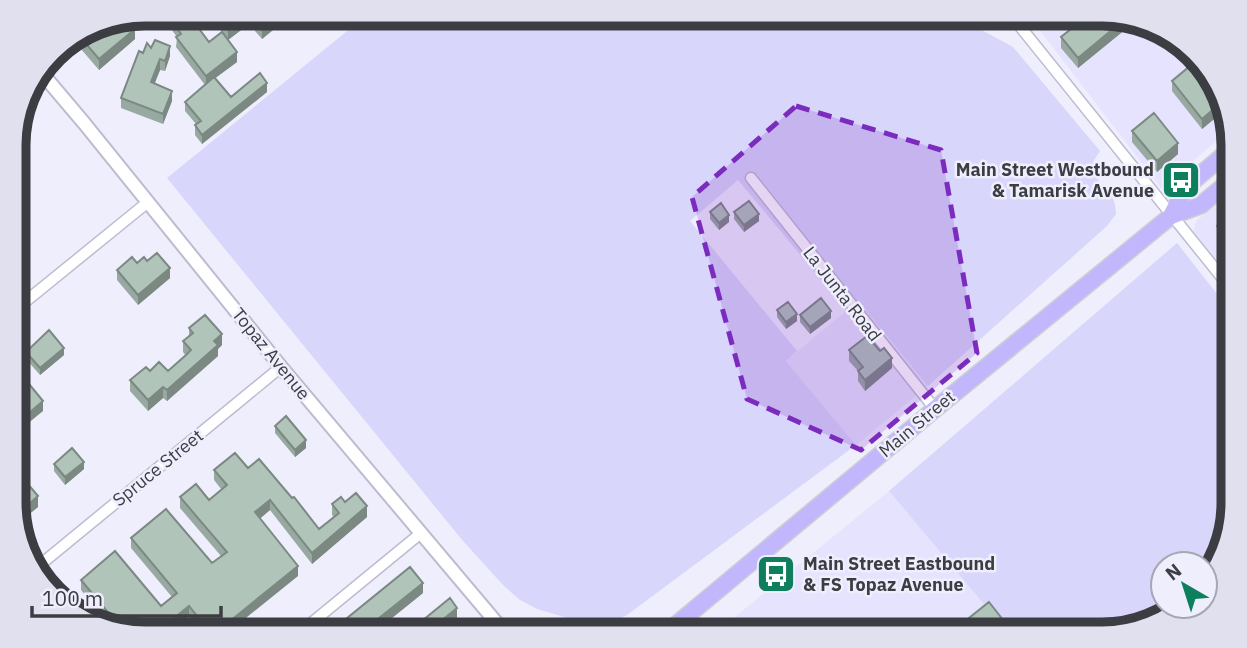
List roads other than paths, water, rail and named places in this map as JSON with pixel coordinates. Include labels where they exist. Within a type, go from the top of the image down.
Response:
[{"type":"main road","name":"Main Street","points":[[1171,216],[1186,187],[1221,157]]},
{"type":"main road","name":"Main Street","points":[[680,621],[1171,216],[1200,205],[1221,188]]},
{"type":"street","points":[[1020,26],[1221,277]]},
{"type":"street","name":"Topaz Avenue","points":[[47,79],[281,367],[496,622]]},
{"type":"street","name":"La Junta Road","points":[[751,178],[935,409]]},
{"type":"street","points":[[27,301],[148,202]]},
{"type":"street","name":"Spruce Street","points":[[43,563],[281,367]]},
{"type":"street","points":[[313,622],[421,533]]},
{"type":"place","name":"Main Street Westbound & Tamarisk Avenue","points":[[1181,180]]},
{"type":"place","name":"Main Street Eastbound & FS Topaz Avenue","points":[[776,574]]}]
